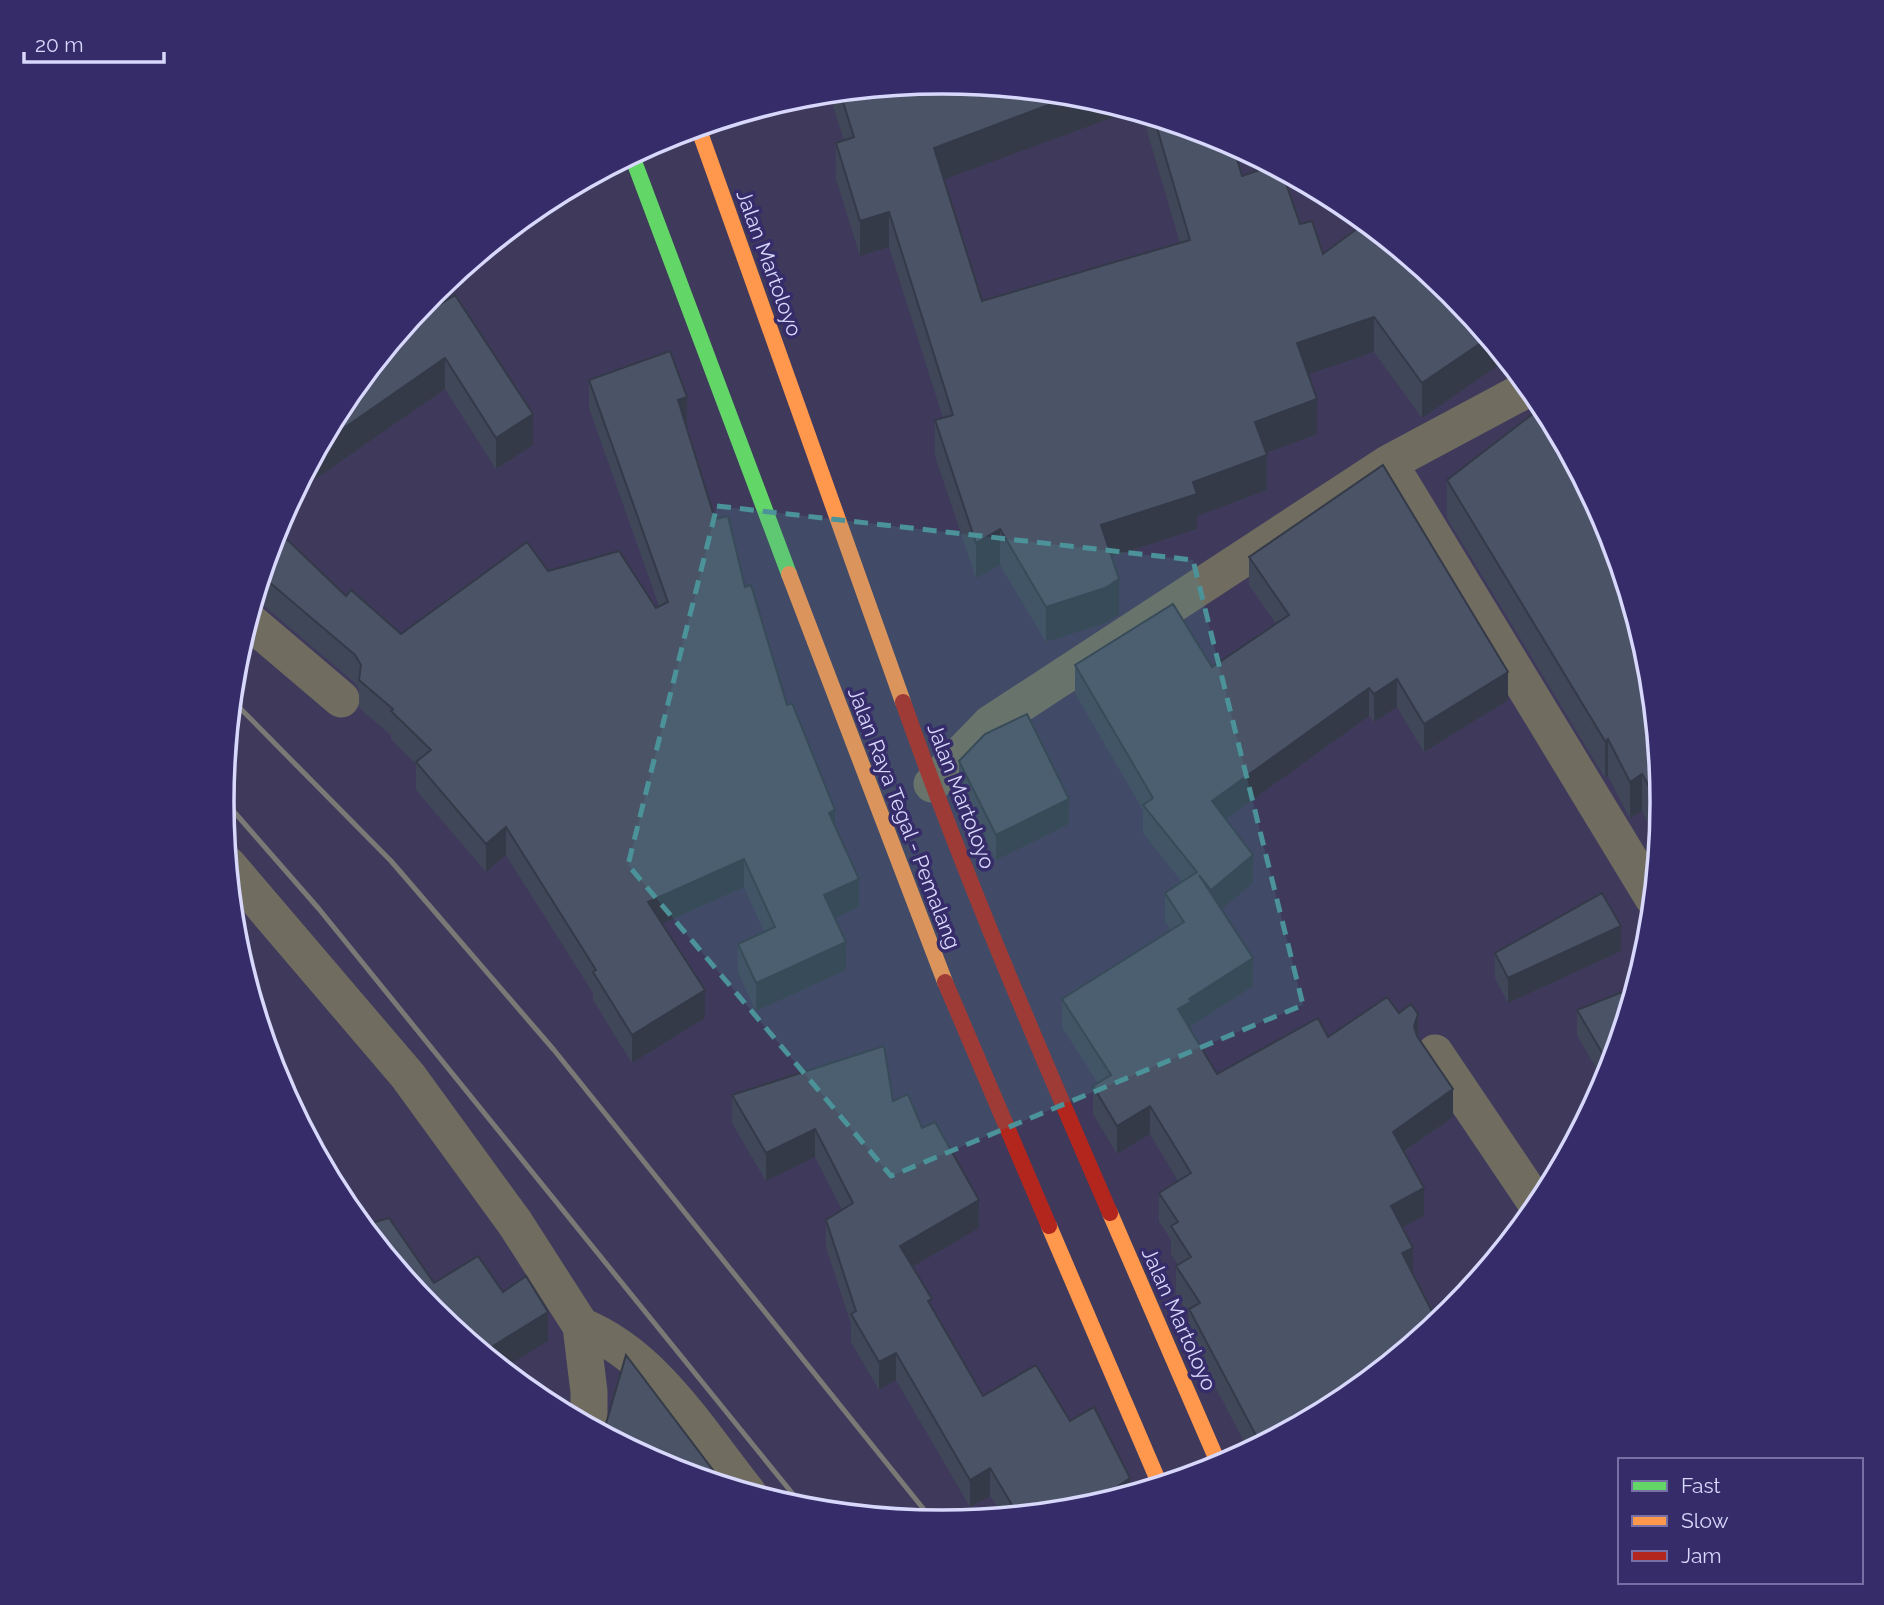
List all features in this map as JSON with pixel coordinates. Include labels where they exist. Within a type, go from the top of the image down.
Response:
[{"type":"highway","name":"Jalan Martoloyo","points":[[701,137],[932,784],[1042,1059],[1216,1456]]},
{"type":"highway","name":"Jalan Raya Tegal - Pemalang","points":[[635,165],[922,928],[1157,1477]]},
{"type":"street","points":[[932,784],[990,724],[1389,463],[1520,393]]},
{"type":"street","points":[[1389,463],[1645,885]]},
{"type":"street","points":[[256,628],[341,699]]},
{"type":"street","points":[[238,877],[408,1076],[515,1223],[581,1326],[589,1392],[589,1417]]},
{"type":"street","points":[[1435,1053],[1531,1196]]},
{"type":"street","points":[[581,1326],[607,1336],[631,1353],[659,1382],[737,1480]]},
{"type":"highlighted area","points":[[717,506],[1193,560],[1303,1005],[891,1176],[628,865]]},
{"type":"building","points":[[942,94],[1052,104],[934,148],[982,301],[1190,240],[1157,128],[1237,160],[1242,176],[1259,170],[1286,184],[1300,224],[1312,221],[1323,254],[1356,229],[1409,270],[1480,343],[1422,383],[1374,317],[1297,343],[1317,399],[1255,422],[1267,455],[1193,482],[1197,494],[1101,525],[1119,579],[1105,588],[1046,607],[1000,529],[976,543],[935,420],[953,415],[889,212],[860,221],[836,143],[854,137],[843,102]]},
{"type":"building","points":[[455,295],[533,414],[496,438],[445,358],[339,431],[380,371],[437,306]]},
{"type":"building","points":[[670,351],[687,397],[678,400],[715,519],[728,516],[745,587],[751,585],[787,705],[792,703],[835,810],[829,813],[859,879],[824,895],[846,942],[756,983],[738,944],[775,927],[744,859],[648,902],[705,990],[632,1035],[593,972],[596,970],[506,827],[486,844],[416,762],[431,750],[391,711],[393,709],[359,680],[361,665],[355,655],[270,582],[286,538],[346,596],[351,590],[401,634],[527,542],[548,571],[619,551],[656,608],[668,602],[589,380]]},
{"type":"building","points":[[1534,413],[1577,489],[1596,532],[1626,619],[1644,710],[1649,787],[1642,774],[1630,782],[1608,739],[1605,741],[1447,480]]},
{"type":"building","points":[[1383,465],[1508,672],[1424,724],[1397,679],[1374,694],[1369,688],[1212,801],[1253,855],[1211,890],[1199,875],[1253,958],[1178,1009],[1217,1074],[1318,1018],[1328,1037],[1387,997],[1399,1013],[1411,1004],[1418,1014],[1414,1026],[1417,1036],[1453,1089],[1393,1132],[1424,1188],[1391,1206],[1413,1248],[1402,1253],[1433,1313],[1373,1364],[1335,1391],[1296,1416],[1256,1436],[1189,1309],[1200,1303],[1176,1266],[1191,1257],[1171,1226],[1178,1222],[1159,1193],[1191,1173],[1150,1106],[1117,1126],[1093,1086],[1111,1075],[1062,999],[1184,922],[1165,893],[1197,872],[1143,805],[1153,798],[1075,665],[1173,604],[1212,667],[1289,615],[1249,557]]},
{"type":"building","points":[[1027,714],[1069,799],[996,835],[959,761],[985,734]]},
{"type":"building","points":[[1602,893],[1621,926],[1508,978],[1495,953]]},
{"type":"building","points":[[1624,991],[1603,1054],[1577,1010]]},
{"type":"building","points":[[884,1046],[893,1101],[908,1094],[922,1128],[935,1122],[979,1200],[900,1246],[932,1299],[928,1301],[983,1396],[1036,1365],[1070,1421],[1094,1407],[1130,1478],[1114,1489],[1080,1497],[1013,1506],[990,1468],[970,1480],[896,1353],[879,1362],[851,1314],[856,1311],[826,1220],[853,1203],[815,1129],[766,1153],[732,1095]]},
{"type":"building","points":[[389,1218],[434,1283],[478,1256],[503,1292],[526,1276],[548,1312],[493,1346],[499,1354],[441,1303],[372,1223]]},
{"type":"building","points":[[626,1355],[716,1473],[671,1457],[606,1425]]},
{"type":"railway","points":[[240,708],[391,861],[554,1050],[924,1510]]},
{"type":"railway","points":[[234,812],[319,909],[793,1494]]},
{"type":"traffic: fast","points":[[635,165],[789,574]]},
{"type":"traffic: slow","points":[[701,137],[903,702]]},
{"type":"traffic: slow","points":[[789,574],[945,982]]},
{"type":"traffic: slow","points":[[1110,1213],[1215,1456]]},
{"type":"traffic: slow","points":[[1049,1226],[1157,1477]]},
{"type":"traffic: jam","points":[[903,702],[976,895],[1110,1213]]},
{"type":"traffic: jam","points":[[945,982],[1049,1226]]}]
